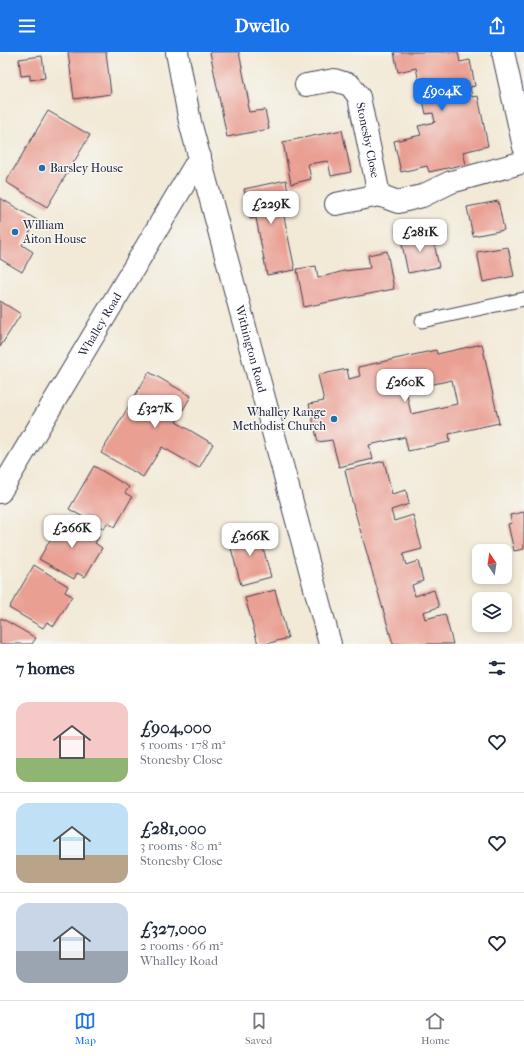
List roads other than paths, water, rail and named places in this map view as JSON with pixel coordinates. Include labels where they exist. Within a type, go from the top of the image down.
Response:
[{"type":"street","name":"Withington Road","points":[[177,52],[190,122],[330,644]]},
{"type":"street","points":[[503,52],[516,73],[524,147]]},
{"type":"street","name":"Stonesby Close","points":[[306,85],[334,80],[350,85],[359,97],[379,195]]},
{"type":"street","name":"Whalley Road","points":[[0,492],[200,157]]},
{"type":"street","name":"Stonesby Close","points":[[336,204],[379,195],[398,202],[422,196],[451,182],[524,162]]},
{"type":"lane","points":[[422,321],[524,299]]},
{"type":"place","name":"Barsley House","points":[[42,168]]},
{"type":"place","name":"William Aiton House","points":[[15,232]]},
{"type":"place","name":"Whalley Range Methodist Church","points":[[334,419]]}]
